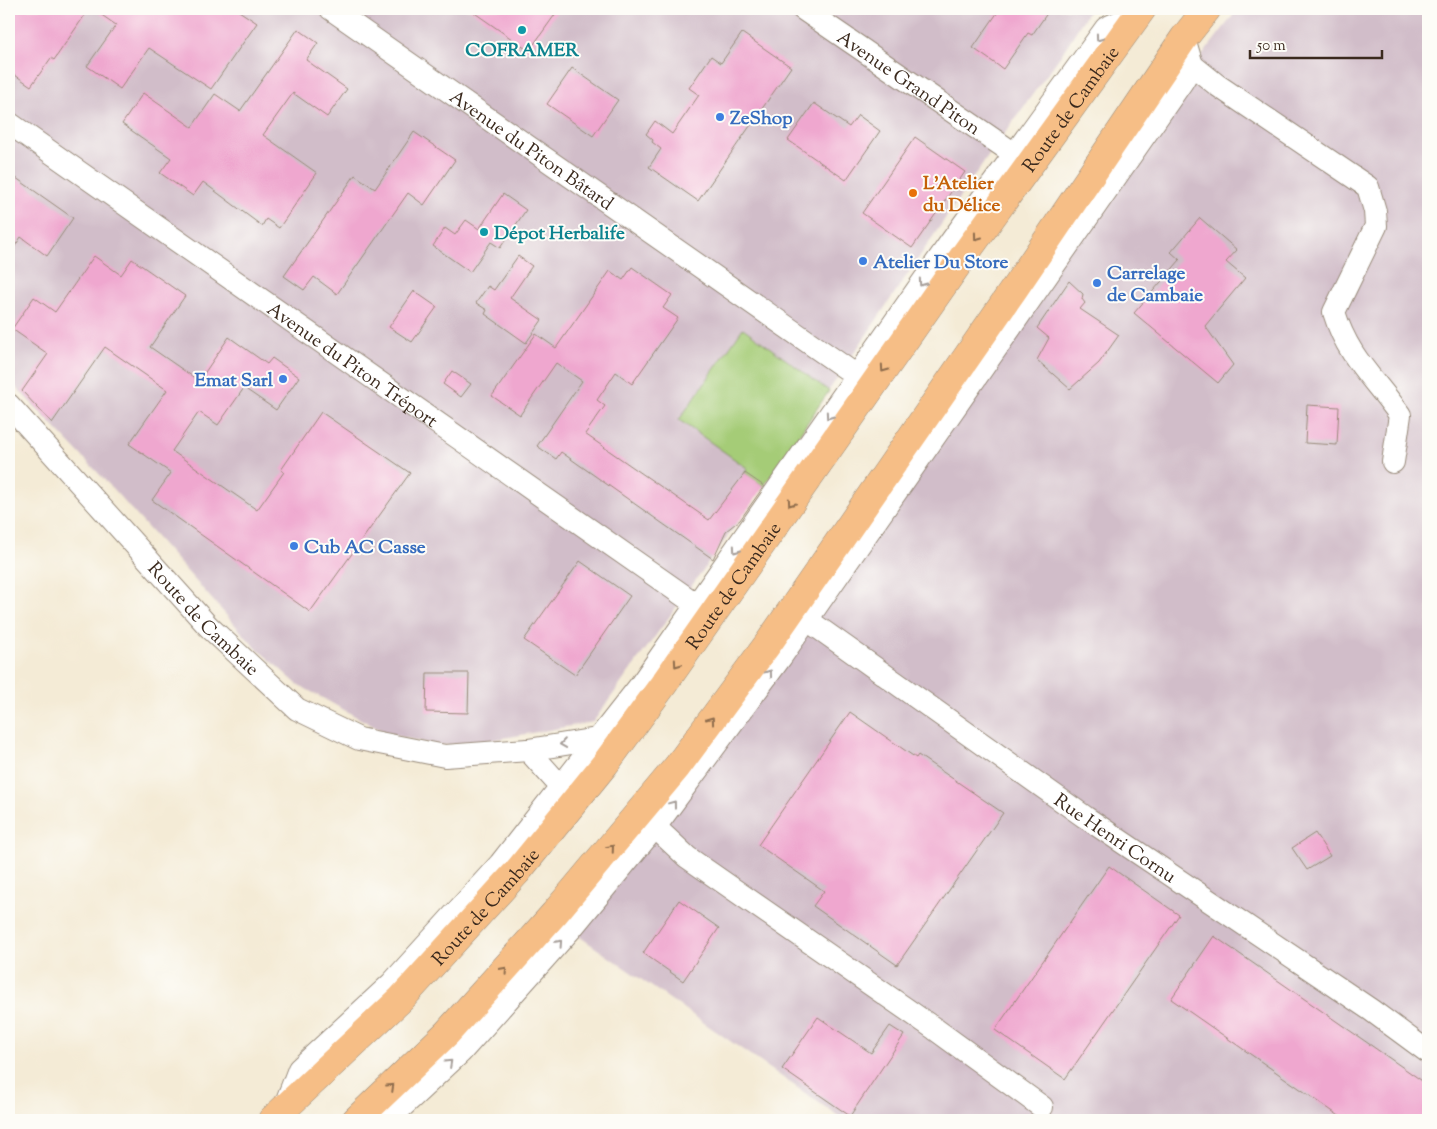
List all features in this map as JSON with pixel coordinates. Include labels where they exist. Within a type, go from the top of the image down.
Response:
[{"type":"main road","points":[[356,1120],[459,1019],[554,914],[677,767],[770,641],[1184,38],[1207,9]]},
{"type":"main road","name":"Route de Cambaie","points":[[278,1114],[401,999],[517,872],[605,764],[669,676],[965,254],[1141,11]]},
{"type":"street","name":"Avenue du Piton Bâtard","points":[[331,9],[857,376]]},
{"type":"street","name":"Avenue Grand Piton","points":[[803,9],[1016,155]]},
{"type":"street","points":[[278,1114],[299,1069],[392,983],[500,864],[562,788],[639,687],[950,243],[1016,155],[1106,28],[1141,11]]},
{"type":"street","points":[[1184,38],[1192,65],[1217,85],[1368,187],[1375,210],[1376,226],[1334,312],[1341,335],[1366,373],[1388,397],[1400,415],[1393,462]]},
{"type":"street","points":[[388,1120],[461,1052],[570,930],[656,827],[806,619],[1177,90],[1192,65]]},
{"type":"street","name":"Avenue du Piton Tréport","points":[[9,123],[697,605]]},
{"type":"street","name":"Route de Cambaie","points":[[9,405],[208,626],[297,708],[359,738],[445,756],[528,750],[598,739]]},
{"type":"street","name":"Rue Henri Cornu","points":[[806,619],[1101,828],[1371,1010],[1428,1052]]},
{"type":"street","points":[[528,750],[562,788]]},
{"type":"street","points":[[656,827],[687,857],[935,1029],[1042,1107]]},
{"type":"shaded area","points":[[9,9],[1090,9],[1061,55],[974,176],[764,486],[593,722],[481,742],[437,746],[386,733],[297,684],[254,646],[103,478],[9,380]]},
{"type":"shaded area","points":[[1238,9],[1428,9],[1428,1120],[844,1120],[570,930],[1182,82]]},
{"type":"green space","points":[[743,328],[829,391],[764,486],[745,473],[747,468],[679,420]]},
{"type":"building","points":[[9,9],[89,9],[54,60],[51,58],[31,86],[9,71]]},
{"type":"building","points":[[93,9],[236,9],[257,23],[211,89],[149,48],[120,89],[87,66],[116,25]]},
{"type":"building","name":"COFRAMER","points":[[469,9],[559,9],[529,51]]},
{"type":"building","points":[[1000,9],[1050,9],[1032,35],[1028,33],[1003,69],[973,48]]},
{"type":"building","points":[[298,29],[318,43],[306,60],[347,89],[327,117],[293,93],[263,135],[317,173],[279,228],[266,219],[262,226],[203,182],[193,196],[160,173],[171,158],[122,124],[143,93],[192,127],[215,94],[240,111]]},
{"type":"building","name":"ZeShop","points":[[742,33],[791,67],[698,201],[649,167],[661,149],[646,134],[655,121],[672,134],[699,95],[689,88],[711,56],[721,63]]},
{"type":"building","points":[[572,68],[618,100],[593,136],[547,104]]},
{"type":"building","points":[[814,103],[849,127],[858,115],[880,131],[846,180],[788,140]]},
{"type":"building","points":[[414,132],[455,160],[424,205],[408,193],[337,294],[314,277],[304,290],[284,276],[355,175],[375,189]]},
{"type":"building","name":"L'Atelier du Délice","points":[[915,137],[965,172],[912,248],[862,213]]},
{"type":"building","points":[[9,173],[73,218],[47,256],[21,237],[9,255]]},
{"type":"building","name":"Dépot Herbalife","points":[[503,194],[526,210],[500,248],[491,242],[470,272],[433,246],[445,228],[455,235],[466,220],[479,229]]},
{"type":"building","points":[[1200,218],[1237,250],[1226,262],[1245,278],[1205,326],[1233,365],[1218,383],[1134,313],[1180,260],[1171,252]]},
{"type":"building","points":[[94,256],[121,275],[132,259],[185,296],[150,347],[199,381],[229,337],[267,364],[272,358],[299,377],[276,410],[244,388],[218,425],[199,412],[172,451],[257,510],[284,472],[281,470],[321,412],[410,473],[310,612],[152,500],[171,473],[129,444],[167,390],[105,347],[52,423],[22,391],[48,354],[12,329],[34,297],[55,312]]},
{"type":"building","points":[[518,256],[532,266],[510,298],[542,320],[526,343],[485,314],[487,310],[476,303],[488,286],[494,290]]},
{"type":"building","points":[[632,267],[672,295],[663,308],[678,318],[632,384],[616,372],[597,400],[605,406],[585,434],[709,520],[745,473],[764,486],[740,520],[726,531],[713,559],[561,452],[556,459],[537,446],[582,381],[556,363],[520,415],[492,396],[536,334],[556,348],[610,271],[623,280]]},
{"type":"building","points":[[1069,281],[1083,294],[1082,299],[1085,303],[1080,309],[1119,335],[1099,363],[1070,389],[1037,360],[1049,338],[1037,328]]},
{"type":"building","points":[[414,291],[437,307],[412,342],[389,327]]},
{"type":"building","points":[[452,371],[471,384],[461,397],[443,384]]},
{"type":"building","points":[[1307,405],[1339,407],[1337,445],[1305,443]]},
{"type":"building","points":[[580,561],[630,596],[575,675],[524,640]]},
{"type":"building","points":[[427,673],[469,673],[468,713],[426,712]]},
{"type":"building","points":[[850,712],[916,758],[918,755],[1003,813],[897,965],[813,906],[824,891],[758,845]]},
{"type":"building","points":[[1315,833],[1330,856],[1307,870],[1292,848]]},
{"type":"building","points":[[1109,866],[1179,915],[1065,1079],[995,1030]]},
{"type":"building","points":[[679,900],[719,928],[683,981],[643,953]]},
{"type":"building","points":[[1214,936],[1428,1085],[1428,1120],[1345,1120],[1171,999]]},
{"type":"building","points":[[818,1017],[871,1053],[890,1026],[904,1035],[850,1116],[782,1069]]},
{"type":"place","name":"COFRAMER","points":[[522,30]]},
{"type":"place","name":"ZeShop","points":[[720,117]]},
{"type":"place","name":"L'Atelier du Délice","points":[[913,193]]},
{"type":"place","name":"Dépot Herbalife","points":[[484,232]]},
{"type":"place","name":"Atelier Du Store","points":[[863,261]]},
{"type":"place","name":"Carrelage de Cambaie","points":[[1097,283]]},
{"type":"place","name":"Emat Sarl","points":[[283,379]]},
{"type":"place","name":"Cub AC Casse","points":[[294,546]]}]
